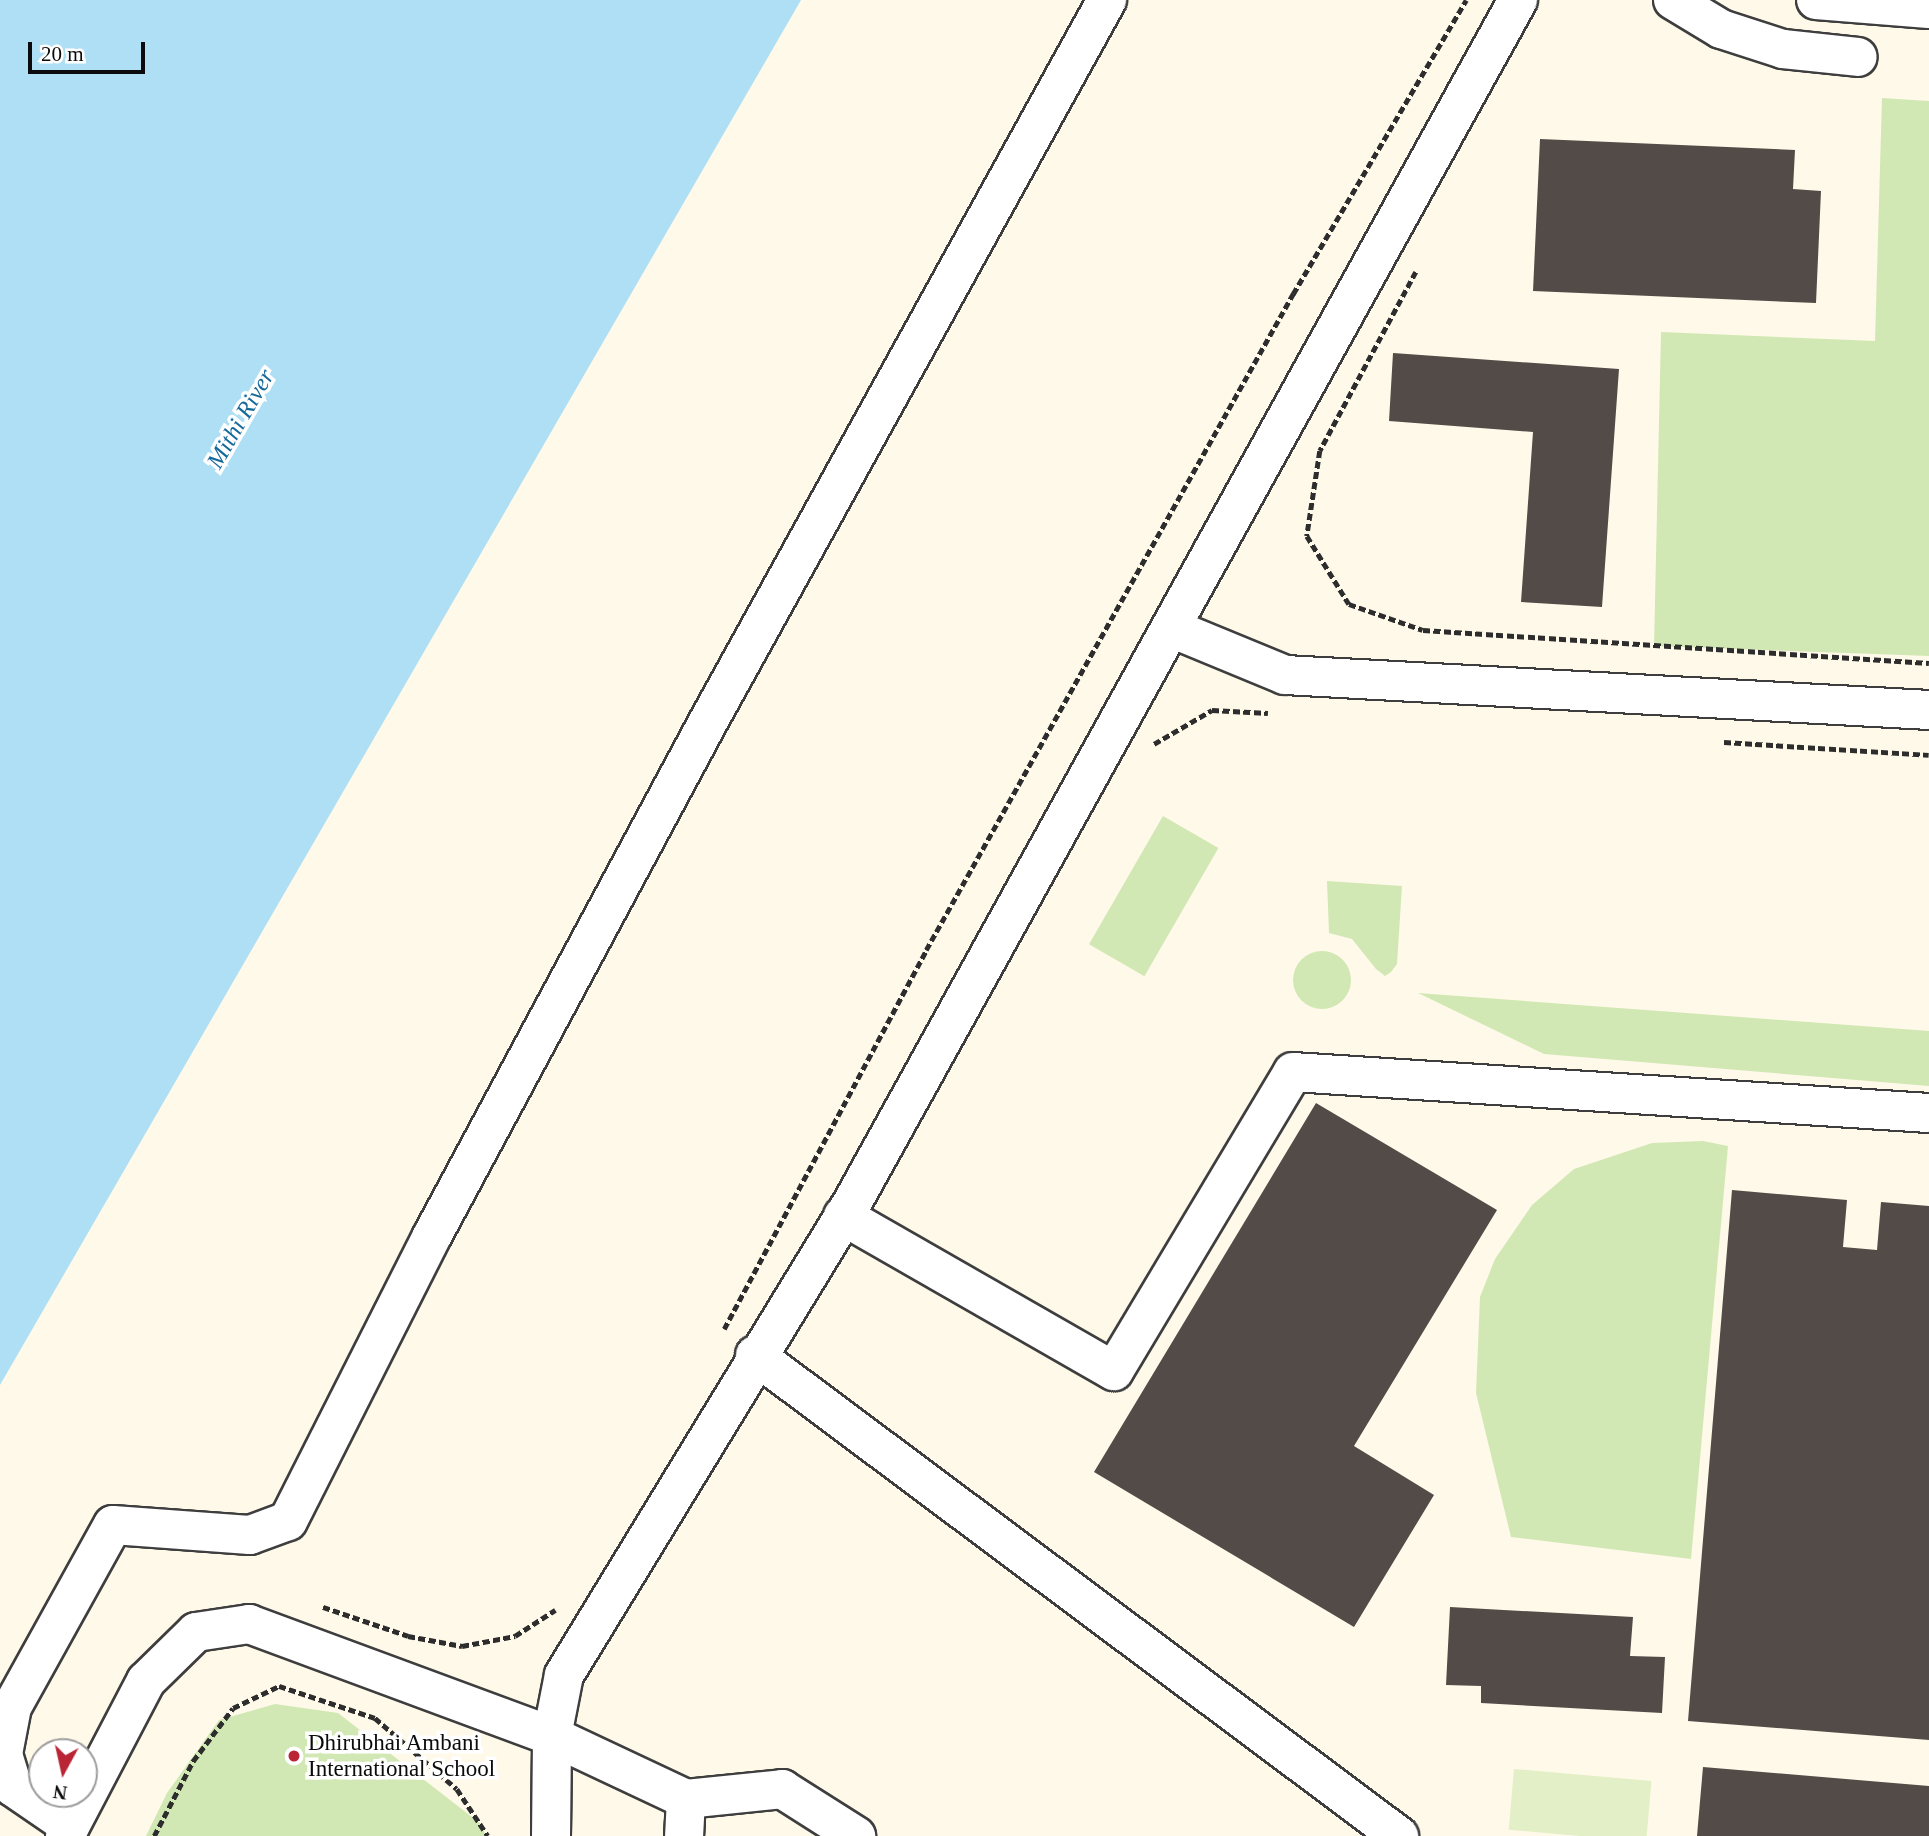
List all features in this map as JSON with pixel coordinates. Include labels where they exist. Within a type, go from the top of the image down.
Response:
[{"type":"street","points":[[856,1836],[782,1789],[685,1818],[552,1736],[249,1624],[196,1632],[146,1681],[67,1831],[13,1787],[3,1754],[12,1707],[113,1525],[250,1535],[288,1521],[432,1236],[696,744],[1107,0]]},
{"type":"street","points":[[551,1836],[552,1736],[564,1675],[755,1355],[844,1216],[1518,0]]},
{"type":"street","points":[[1673,0],[1721,29],[1783,49],[1858,57]]},
{"type":"street","points":[[1816,0],[1929,9]]},
{"type":"street","points":[[1171,628],[1285,675],[1929,710]]},
{"type":"street","points":[[844,1216],[1114,1371],[1293,1072],[1929,1113]]},
{"type":"street","points":[[755,1355],[1399,1836]]},
{"type":"path","points":[[721,1334],[932,938],[1293,294],[1466,0]]},
{"type":"path","points":[[1418,268],[1320,451],[1307,536],[1349,604],[1423,630],[1929,663]]},
{"type":"path","points":[[310,1606],[335,1608],[408,1636],[461,1646],[515,1636],[566,1603]]},
{"type":"path","points":[[154,1836],[193,1761],[233,1709],[279,1686],[375,1718],[457,1789],[488,1836]]},
{"type":"green space","points":[[1882,98],[1929,101],[1929,656],[1654,646],[1661,332],[1875,341]]},
{"type":"green space","points":[[1163,816],[1218,848],[1144,976],[1089,944]]},
{"type":"green space","points":[[1327,881],[1402,886],[1397,964],[1385,976],[1352,939],[1329,933]]},
{"type":"green space","points":[[1316,951],[1328,951],[1343,959],[1351,974],[1351,986],[1343,1001],[1328,1009],[1316,1009],[1301,1001],[1293,986],[1293,974],[1301,959]]},
{"type":"green space","points":[[1418,993],[1929,1031],[1929,1086],[1544,1054]]},
{"type":"green space","points":[[1703,1141],[1728,1146],[1691,1559],[1511,1537],[1476,1393],[1480,1297],[1495,1259],[1532,1205],[1574,1169],[1652,1143]]},
{"type":"green space","name":"Dhirubhai Ambani International School","points":[[275,1704],[338,1713],[481,1824],[486,1836],[146,1836],[167,1793],[219,1720]]},
{"type":"green space","points":[[1514,1769],[1651,1781],[1647,1836],[1580,1836],[1509,1830]]},
{"type":"water","name":"Mithi River","points":[[0,0],[801,0],[0,1385]]},
{"type":"building","points":[[1540,139],[1795,150],[1793,189],[1821,191],[1816,303],[1533,291]]},
{"type":"building","points":[[1393,353],[1619,369],[1602,607],[1521,602],[1533,432],[1389,421]]},
{"type":"building","points":[[1316,1103],[1497,1210],[1354,1446],[1434,1495],[1354,1627],[1094,1472]]},
{"type":"building","points":[[1732,1190],[1847,1200],[1843,1247],[1877,1250],[1881,1202],[1929,1206],[1929,1740],[1688,1721]]},
{"type":"building","points":[[1450,1607],[1633,1617],[1630,1656],[1665,1657],[1662,1713],[1481,1703],[1481,1686],[1446,1685]]},
{"type":"building","points":[[1703,1767],[1929,1786],[1929,1836],[1697,1836]]},
{"type":"place","name":"Dhirubhai Ambani International School","points":[[294,1756]]}]
